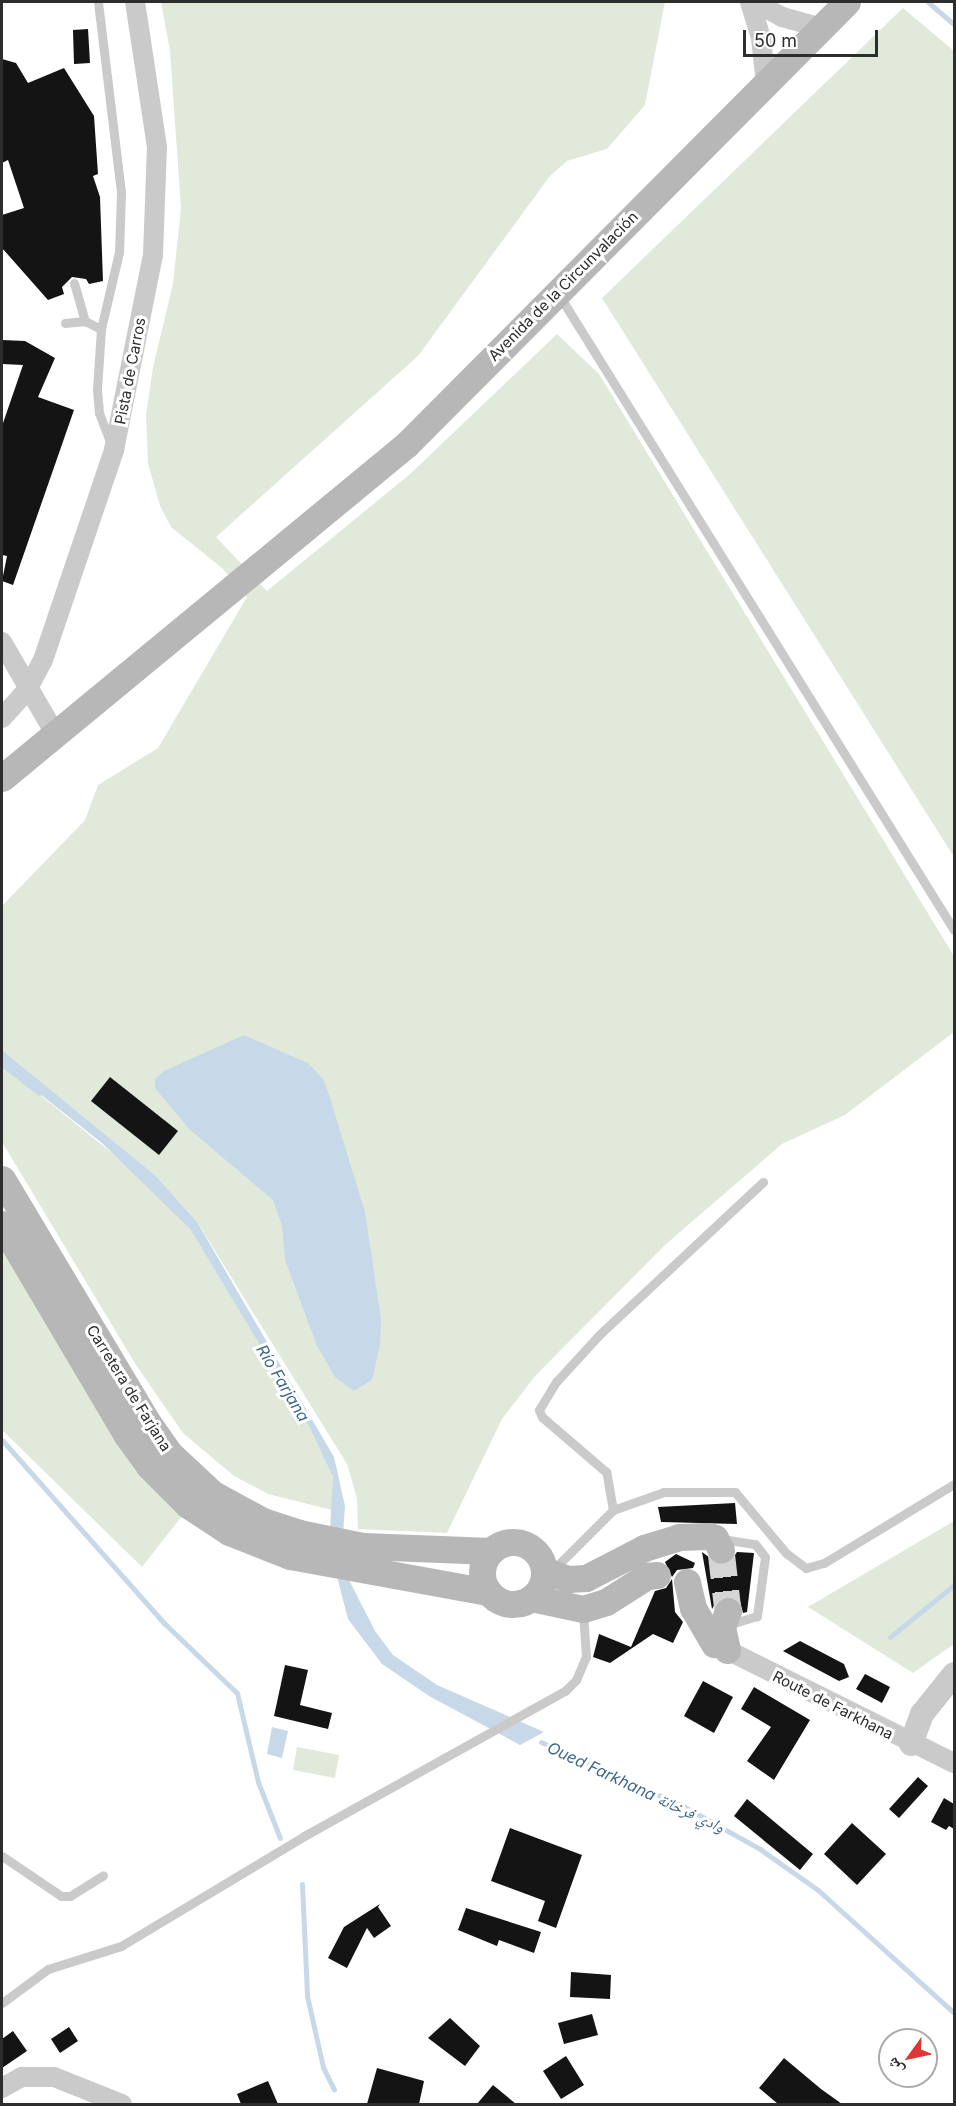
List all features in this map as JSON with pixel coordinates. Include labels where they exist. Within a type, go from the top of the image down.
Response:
[{"type":"main road","name":"Avenida de la Circunvalación","points":[[2,778],[406,445],[556,291],[847,2]]},
{"type":"main road","name":"Carretera de Farjana","points":[[2,1179],[123,1384],[168,1452],[189,1474],[239,1510],[301,1546]]},
{"type":"main road","name":"Carretera de Farjana","points":[[2,1224],[126,1434],[155,1473],[188,1505],[229,1532],[361,1558],[489,1592],[514,1604],[531,1598],[583,1609]]},
{"type":"main road","points":[[531,1598],[542,1586],[547,1572],[568,1579],[586,1578],[644,1548],[679,1537],[718,1544]]},
{"type":"main road","name":"Carretera de Farjana","points":[[361,1558],[491,1551],[506,1543],[523,1544],[538,1554],[547,1572]]},
{"type":"main road","points":[[583,1609],[617,1597],[652,1576],[655,1561],[644,1548]]},
{"type":"main road","points":[[489,1592],[483,1576],[491,1551]]},
{"type":"main road","points":[[687,1582],[693,1608],[723,1633]]},
{"type":"street","name":"Pista de Carros","points":[[2,718],[27,690],[43,660],[114,450],[153,255],[158,202],[157,147],[135,2]]},
{"type":"street","points":[[752,2],[782,17],[822,28]]},
{"type":"street","points":[[752,2],[761,38],[766,84]]},
{"type":"street","points":[[2,642],[27,690],[56,735]]},
{"type":"street","name":"Route de Farkhana","points":[[723,1633],[911,1744],[954,1763]]},
{"type":"street","points":[[911,1744],[922,1714],[954,1674]]},
{"type":"street","points":[[2,2088],[22,2077],[54,2077],[122,2104]]},
{"type":"lane","points":[[98,2],[121,225],[117,264],[101,329],[97,403],[114,450]]},
{"type":"lane","points":[[74,283],[85,321]]},
{"type":"lane","points":[[556,291],[954,930]]},
{"type":"lane","points":[[64,323],[85,321],[101,329]]},
{"type":"lane","points":[[613,1510],[606,1472],[542,1417],[539,1410],[556,1382],[600,1334],[763,1182]]},
{"type":"lane","points":[[547,1572],[613,1510],[646,1496],[680,1490],[735,1492],[786,1552],[806,1568],[824,1563],[954,1484]]},
{"type":"lane","points":[[718,1544],[755,1544],[765,1557],[757,1616],[723,1633]]},
{"type":"lane","points":[[2,2003],[48,1969],[121,1946],[304,1836],[527,1714],[576,1680],[586,1657],[583,1609]]},
{"type":"lane","points":[[2,1856],[61,1896],[70,1896],[103,1875]]},
{"type":"green space","points":[[161,2],[665,2],[645,105],[607,149],[567,161],[550,176],[418,356],[216,537],[267,591],[409,475],[557,334],[599,374],[954,956],[954,1032],[845,1115],[782,1144],[665,1245],[536,1375],[502,1419],[447,1533],[358,1529],[357,1498],[347,1464],[197,1222],[155,1175],[2,1050],[2,906],[85,820],[98,785],[158,748],[247,597],[222,568],[171,527],[160,506],[148,463],[146,415],[153,367],[173,284],[181,208],[170,51]]},
{"type":"green space","points":[[903,8],[954,51],[954,857],[602,298]]},
{"type":"green space","points":[[2,1064],[144,1179],[190,1229],[322,1448],[333,1477],[336,1511],[268,1494],[234,1476],[183,1433],[136,1365],[2,1142]]},
{"type":"green space","points":[[2,1247],[182,1516],[142,1567],[2,1430]]},
{"type":"green space","points":[[954,1521],[954,1644],[913,1673],[808,1607]]},
{"type":"green space","points":[[297,1747],[339,1755],[335,1778],[293,1770]]},
{"type":"water","points":[[244,1035],[308,1063],[324,1080],[331,1101],[365,1212],[381,1318],[380,1345],[372,1380],[354,1391],[335,1377],[317,1346],[285,1260],[282,1226],[273,1200],[189,1129],[155,1088],[155,1079],[164,1071]]},
{"type":"water","points":[[2,1050],[155,1175],[197,1222],[334,1457],[345,1506],[342,1549],[348,1578],[375,1631],[393,1655],[437,1685],[544,1732],[520,1745],[429,1696],[382,1664],[348,1619],[329,1546],[333,1477],[311,1430],[190,1229],[102,1143],[2,1064]]},
{"type":"water","points":[[272,1727],[288,1731],[282,1758],[267,1754]]},
{"type":"building","points":[[88,29],[90,63],[74,64],[73,30]]},
{"type":"building","points":[[2,59],[16,63],[28,83],[64,68],[94,116],[98,174],[93,176],[100,197],[103,281],[89,284],[86,279],[72,277],[62,287],[64,294],[48,300],[2,248],[2,215],[24,208],[8,160],[2,163]]},
{"type":"building","points":[[2,340],[25,341],[55,358],[38,397],[74,410],[13,585],[2,581],[7,556],[2,555],[2,426],[23,365],[2,364]]},
{"type":"building","points":[[110,1077],[178,1131],[159,1155],[91,1101]]},
{"type":"building","points":[[735,1503],[737,1524],[661,1522],[658,1507]]},
{"type":"building","points":[[702,1552],[721,1566],[729,1564],[737,1552],[754,1553],[747,1612],[743,1613],[740,1601],[726,1595],[718,1599],[712,1609]]},
{"type":"building","points":[[676,1554],[695,1563],[693,1568],[677,1570],[672,1577],[665,1562]]},
{"type":"building","points":[[672,1579],[675,1612],[683,1622],[673,1643],[653,1634],[610,1663],[593,1657],[599,1634],[631,1647],[655,1591],[666,1588]]},
{"type":"building","points":[[800,1641],[844,1664],[849,1677],[839,1681],[783,1651]]},
{"type":"building","points":[[285,1665],[308,1670],[300,1705],[332,1713],[328,1729],[274,1716]]},
{"type":"building","points":[[865,1674],[890,1687],[882,1703],[856,1689]]},
{"type":"building","points":[[703,1681],[733,1697],[714,1733],[684,1716]]},
{"type":"building","points":[[754,1687],[810,1720],[774,1780],[747,1761],[771,1727],[741,1709]]},
{"type":"building","points":[[918,1777],[928,1786],[899,1818],[889,1809]]},
{"type":"building","points":[[944,1798],[954,1804],[954,1829],[949,1826],[946,1830],[931,1822]]},
{"type":"building","points":[[747,1799],[813,1854],[800,1870],[734,1816]]},
{"type":"building","points":[[852,1823],[886,1854],[857,1885],[824,1854]]},
{"type":"building","points":[[510,1828],[582,1855],[556,1928],[538,1921],[545,1901],[491,1881]]},
{"type":"building","points":[[380,1904],[378,1907],[391,1926],[374,1938],[367,1928],[347,1968],[328,1958],[344,1927]]},
{"type":"building","points":[[466,1908],[541,1932],[534,1953],[499,1940],[497,1946],[458,1930]]},
{"type":"building","points":[[571,1972],[611,1975],[610,1999],[570,1997]]},
{"type":"building","points":[[592,2014],[598,2035],[564,2044],[558,2023]]},
{"type":"building","points":[[450,2018],[480,2046],[465,2066],[428,2038]]},
{"type":"building","points":[[69,2027],[78,2041],[60,2053],[51,2039]]},
{"type":"building","points":[[13,2031],[27,2051],[2,2068],[2,2039]]},
{"type":"building","points":[[566,2056],[584,2085],[561,2099],[543,2071]]},
{"type":"building","points":[[784,2058],[842,2104],[778,2104],[759,2088]]},
{"type":"building","points":[[377,2068],[424,2081],[419,2104],[367,2104]]},
{"type":"building","points":[[268,2081],[278,2104],[241,2104],[237,2094]]},
{"type":"building","points":[[493,2085],[516,2104],[477,2104]]},
{"type":"waterway","points":[[928,2],[954,25]]},
{"type":"waterway","name":"Río Farjana","points":[[2,1064],[39,1093]]},
{"type":"waterway","points":[[2,1440],[165,1624],[237,1693],[258,1782],[280,1838]]},
{"type":"waterway","points":[[890,1637],[954,1585]]},
{"type":"waterway","name":"Oued Farkhana وادي فرخانة","points":[[541,1742],[683,1806],[760,1849],[818,1890],[954,2013]]},
{"type":"waterway","points":[[302,1884],[307,1996],[323,2067],[334,2090]]},
{"type":"tunnel","points":[[721,1550],[728,1611]]}]
